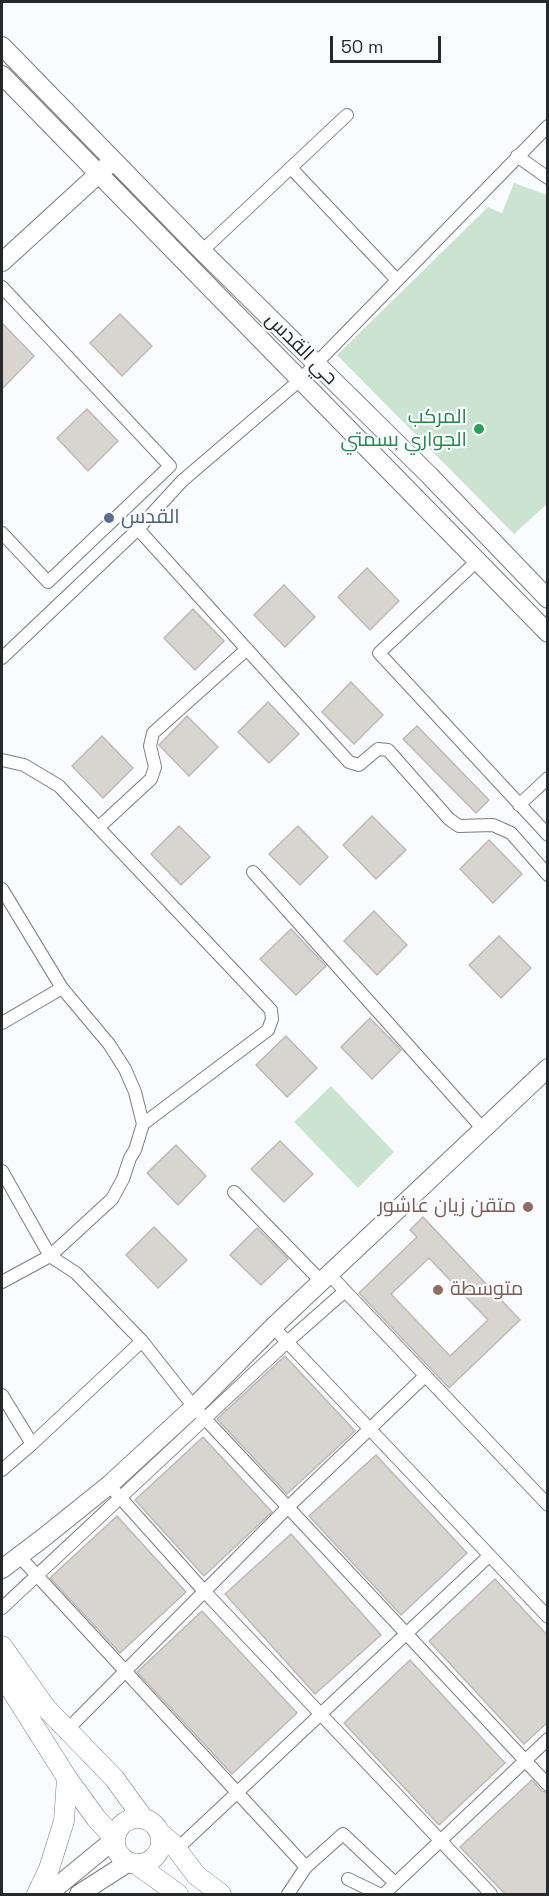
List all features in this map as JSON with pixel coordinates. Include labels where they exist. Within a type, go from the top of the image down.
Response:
[{"type":"main road","points":[[2,1646],[46,1708],[114,1778],[143,1818],[156,1826],[196,1875],[221,1894]]},
{"type":"main road","points":[[2,1675],[67,1778],[96,1818],[115,1839],[118,1852],[178,1894]]},
{"type":"main road","points":[[37,1894],[52,1861],[64,1821],[67,1778]]},
{"type":"main road","points":[[115,1839],[122,1824],[129,1819],[143,1818]]},
{"type":"main road","points":[[132,1863],[144,1863],[156,1855],[160,1848],[160,1833]]},
{"type":"street","points":[[2,46],[202,252],[429,475],[548,600]]},
{"type":"street","name":"حي القدس","points":[[2,75],[97,175],[548,633]]},
{"type":"street","points":[[202,252],[347,115]]},
{"type":"street","points":[[2,658],[138,529],[182,481],[300,380],[548,126]]},
{"type":"street","points":[[517,156],[548,178]]},
{"type":"street","points":[[2,262],[112,161]]},
{"type":"street","points":[[291,168],[397,280]]},
{"type":"street","points":[[2,287],[182,481]]},
{"type":"street","points":[[2,532],[48,582],[170,466]]},
{"type":"street","points":[[138,529],[349,762],[359,765],[378,748],[388,750],[449,819],[459,826],[493,825],[511,833],[548,874]]},
{"type":"street","points":[[477,561],[379,653],[548,835]]},
{"type":"street","points":[[99,827],[151,779],[155,768],[150,746],[153,733],[247,650]]},
{"type":"street","points":[[2,760],[24,765],[47,777],[69,796],[268,1005],[272,1014],[268,1030],[143,1124]]},
{"type":"street","points":[[519,804],[548,778]]},
{"type":"street","points":[[253,872],[483,1129]]},
{"type":"street","points":[[2,889],[62,988],[109,1044],[135,1092],[143,1124],[135,1150],[112,1199],[50,1256],[2,1282]]},
{"type":"street","points":[[2,1023],[62,988]]},
{"type":"street","points":[[200,1412],[273,1327],[548,1068]]},
{"type":"street","points":[[2,1171],[50,1256],[76,1273],[142,1341],[200,1412],[287,1508],[548,1785]]},
{"type":"street","points":[[234,1192],[325,1278],[345,1291],[548,1505]]},
{"type":"street","points":[[2,1608],[37,1575],[115,1491],[200,1412],[287,1342],[345,1291]]},
{"type":"street","points":[[273,1327],[548,1617]]},
{"type":"street","points":[[2,1470],[142,1341]]},
{"type":"street","points":[[67,1730],[287,1508],[425,1376]]},
{"type":"street","points":[[2,1395],[32,1444]]},
{"type":"street","points":[[2,1569],[115,1491]]},
{"type":"street","points":[[115,1491],[204,1591],[491,1894]]},
{"type":"street","points":[[19,1556],[306,1867]]},
{"type":"street","points":[[177,1849],[489,1556]]},
{"type":"street","points":[[384,1894],[548,1739]]},
{"type":"street","points":[[288,1894],[306,1867],[343,1834],[395,1883]]},
{"type":"street","points":[[48,1894],[115,1839]]},
{"type":"street","points":[[79,1894],[132,1863]]},
{"type":"street","points":[[348,1879],[379,1894]]},
{"type":"green space","name":"المركب الجواري بسمتي","points":[[514,183],[547,195],[548,503],[514,534],[337,355],[488,207],[502,213]]},
{"type":"green space","points":[[331,1086],[394,1152],[358,1188],[294,1122]]},
{"type":"building","points":[[120,314],[152,346],[122,376],[90,343]]},
{"type":"building","points":[[2,323],[34,356],[2,389]]},
{"type":"building","points":[[87,409],[118,441],[88,471],[57,438]]},
{"type":"building","points":[[367,568],[399,601],[370,630],[338,597]]},
{"type":"building","points":[[284,585],[315,617],[285,647],[254,615]]},
{"type":"building","points":[[193,609],[224,641],[195,670],[164,638]]},
{"type":"building","points":[[351,682],[383,715],[354,744],[322,712]]},
{"type":"building","points":[[268,702],[299,734],[269,763],[238,732]]},
{"type":"building","points":[[187,716],[218,747],[189,776],[159,745]]},
{"type":"building","points":[[417,726],[489,800],[476,813],[403,739]]},
{"type":"building","points":[[102,736],[133,768],[103,798],[72,766]]},
{"type":"building","points":[[372,816],[406,850],[376,879],[343,845]]},
{"type":"building","points":[[179,826],[210,857],[181,885],[151,854]]},
{"type":"building","points":[[298,826],[328,857],[300,885],[269,854]]},
{"type":"building","points":[[489,840],[522,874],[493,903],[460,869]]},
{"type":"building","points":[[374,911],[407,945],[377,975],[344,941]]},
{"type":"building","points":[[291,929],[326,966],[296,995],[260,959]]},
{"type":"building","points":[[499,936],[531,968],[501,998],[469,965]]},
{"type":"building","points":[[370,1018],[401,1050],[372,1079],[341,1047]]},
{"type":"building","points":[[286,1036],[317,1068],[287,1097],[256,1065]]},
{"type":"building","points":[[280,1141],[313,1174],[284,1202],[251,1169]]},
{"type":"building","points":[[176,1145],[206,1176],[178,1205],[147,1173]]},
{"type":"building","points":[[423,1217],[520,1320],[449,1388],[359,1293],[417,1237],[410,1230]],"holes":[[[429,1258],[488,1320],[450,1356],[391,1294]]]},
{"type":"building","points":[[154,1227],[187,1260],[158,1288],[126,1255]]},
{"type":"building","points":[[257,1228],[288,1259],[261,1285],[230,1255]]},
{"type":"building","points":[[285,1356],[355,1431],[287,1494],[217,1419]]},
{"type":"building","points":[[203,1437],[272,1512],[204,1576],[135,1500]]},
{"type":"building","points":[[376,1455],[467,1553],[401,1615],[309,1516]]},
{"type":"building","points":[[117,1516],[186,1592],[120,1653],[50,1578]]},
{"type":"building","points":[[291,1534],[381,1635],[315,1694],[225,1594]]},
{"type":"building","points":[[495,1579],[548,1636],[548,1722],[524,1744],[429,1641]]},
{"type":"building","points":[[202,1611],[297,1713],[232,1774],[137,1672]]},
{"type":"building","points":[[410,1660],[505,1763],[439,1825],[344,1723]]},
{"type":"building","points":[[532,1780],[542,1791],[548,1793],[548,1894],[505,1894],[460,1847]]},
{"type":"place","name":"المركب الجواري بسمتي","points":[[479,429]]},
{"type":"place","name":"القدس","points":[[109,518]]},
{"type":"place","name":"متقن زيان عاشور","points":[[528,1207]]},
{"type":"place","name":"متوسطة","points":[[438,1290]]}]
